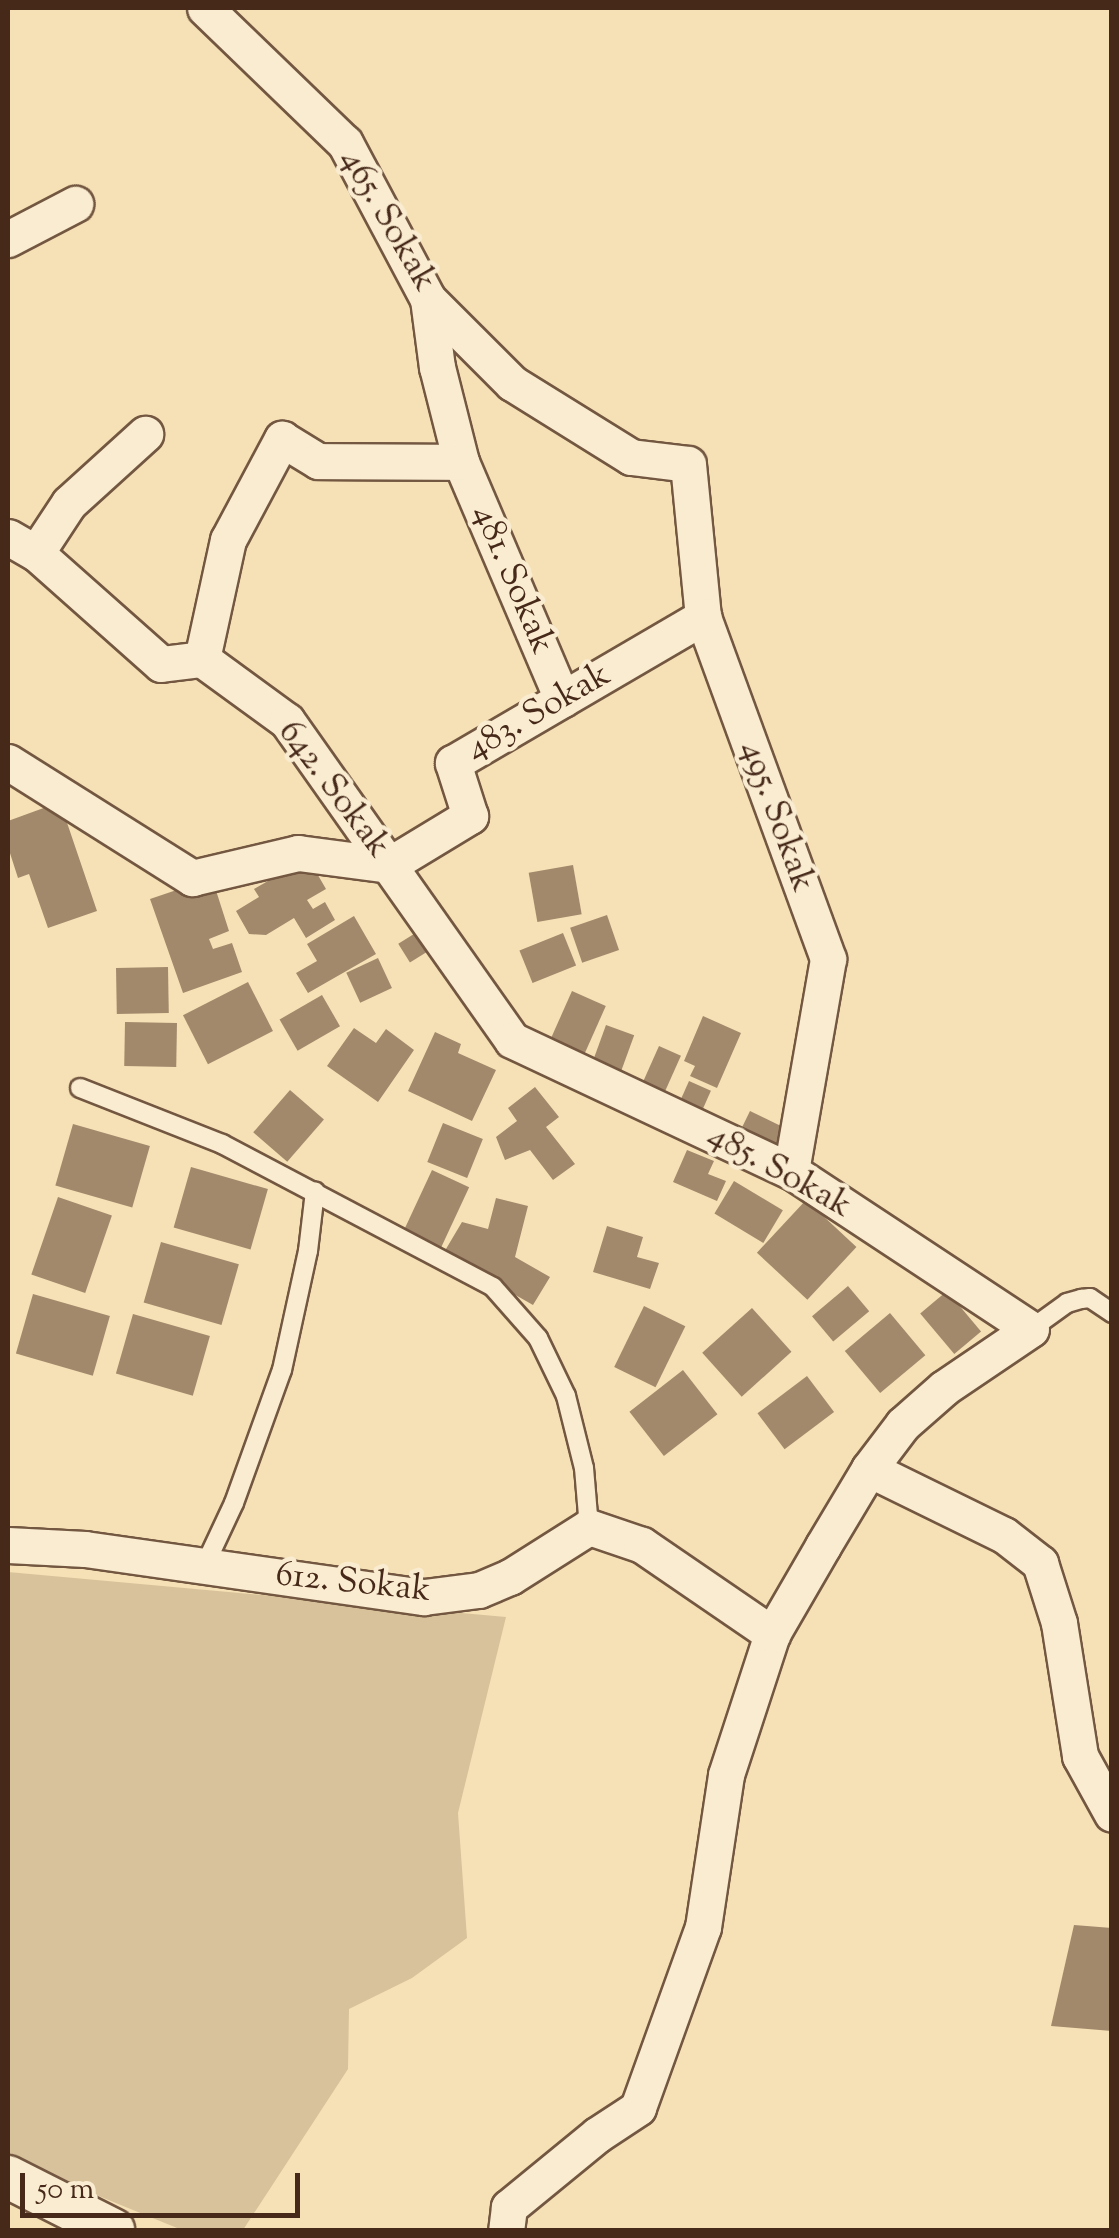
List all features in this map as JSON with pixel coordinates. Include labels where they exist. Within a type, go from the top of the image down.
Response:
[{"type":"street","name":"465. Sokak","points":[[204,8],[345,143],[428,298],[512,383],[631,457],[688,464]]},
{"type":"street","points":[[8,239],[75,204]]},
{"type":"street","name":"481. Sokak","points":[[428,298],[437,366],[461,462],[562,699]]},
{"type":"street","points":[[145,434],[22,545],[161,664],[202,659]]},
{"type":"street","name":"481. Sokak","points":[[202,659],[228,540],[282,438],[318,461],[461,462]]},
{"type":"street","name":"495. Sokak","points":[[688,464],[703,617],[828,959],[792,1171]]},
{"type":"street","name":"483. Sokak","points":[[389,865],[470,816],[453,763],[703,617]]},
{"type":"street","name":"642. Sokak","points":[[202,659],[287,721],[512,1040]]},
{"type":"street","points":[[8,762],[192,878],[298,853],[389,865]]},
{"type":"street","name":"485. Sokak","points":[[512,1040],[792,1171],[1031,1329]]},
{"type":"street","points":[[506,2230],[509,2207],[597,2135],[638,2108],[703,1927],[726,1775],[772,1634],[869,1468],[903,1424],[944,1388],[1031,1329]]},
{"type":"street","points":[[869,1468],[1004,1534],[1040,1564],[1060,1623],[1080,1756],[1112,1814]]},
{"type":"street","points":[[589,1527],[642,1545],[772,1634]]},
{"type":"street","name":"612. Sokak","points":[[8,1545],[85,1548],[424,1597],[495,1583],[589,1527]]},
{"type":"street","points":[[8,2177],[114,2230]]},
{"type":"lane","points":[[80,1088],[222,1144],[493,1287],[538,1338],[566,1396],[584,1468],[589,1527]]},
{"type":"lane","points":[[204,1567],[234,1503],[282,1370],[308,1251],[315,1191]]},
{"type":"lane","points":[[1031,1329],[1067,1303],[1081,1299],[1090,1298],[1112,1313]]},
{"type":"shaded area","points":[[8,1572],[506,1617],[458,1813],[467,1938],[412,1978],[349,2009],[348,2069],[243,2230],[182,2230],[8,2159]]},
{"type":"building","points":[[60,802],[97,911],[48,928],[29,874],[18,878],[8,847],[8,821]]},
{"type":"building","points":[[308,858],[326,889],[307,900],[313,909],[325,902],[335,920],[306,938],[294,918],[266,935],[249,934],[236,911],[259,897],[254,889]]},
{"type":"building","points":[[573,865],[582,914],[537,922],[529,873]]},
{"type":"building","points":[[212,878],[229,931],[209,939],[213,949],[232,943],[242,972],[183,993],[150,899]]},
{"type":"building","points":[[607,915],[619,950],[582,963],[570,928]]},
{"type":"building","points":[[354,916],[376,954],[308,993],[296,973],[317,961],[307,944]]},
{"type":"building","points":[[422,929],[434,948],[410,962],[398,944]]},
{"type":"building","points":[[563,933],[576,965],[533,983],[519,951]]},
{"type":"building","points":[[378,958],[392,988],[360,1003],[346,973]]},
{"type":"building","points":[[168,967],[169,1013],[117,1014],[116,968]]},
{"type":"building","points":[[248,982],[273,1031],[208,1064],[183,1015]]},
{"type":"building","points":[[572,991],[606,1006],[580,1065],[546,1049]]},
{"type":"building","points":[[322,995],[340,1026],[298,1051],[280,1019]]},
{"type":"building","points":[[703,1016],[741,1033],[717,1088],[690,1076],[695,1066],[684,1061]]},
{"type":"building","points":[[125,1022],[177,1023],[176,1067],[124,1066]]},
{"type":"building","points":[[606,1025],[634,1035],[617,1082],[589,1072]]},
{"type":"building","points":[[354,1028],[376,1043],[386,1029],[414,1050],[378,1102],[327,1066]]},
{"type":"building","points":[[435,1032],[461,1044],[458,1053],[496,1070],[472,1121],[408,1091]]},
{"type":"building","points":[[659,1046],[681,1056],[660,1102],[638,1093]]},
{"type":"building","points":[[689,1081],[711,1091],[698,1121],[676,1111]]},
{"type":"building","points":[[535,1087],[559,1117],[546,1127],[575,1164],[553,1180],[530,1150],[505,1160],[496,1137],[517,1121],[508,1108]]},
{"type":"building","points":[[290,1090],[324,1120],[287,1162],[253,1132]]},
{"type":"building","points":[[750,1111],[793,1132],[780,1159],[737,1138]]},
{"type":"building","points":[[443,1123],[483,1139],[467,1178],[427,1162]]},
{"type":"building","points":[[73,1124],[150,1146],[132,1208],[55,1186]]},
{"type":"building","points":[[687,1150],[714,1161],[708,1174],[726,1181],[717,1201],[673,1182]]},
{"type":"building","points":[[191,1167],[268,1189],[251,1250],[174,1228]]},
{"type":"building","points":[[432,1170],[469,1187],[440,1249],[403,1232]]},
{"type":"building","points":[[734,1181],[783,1210],[763,1243],[714,1214]]},
{"type":"building","points":[[58,1197],[112,1216],[85,1293],[31,1275]]},
{"type":"building","points":[[496,1198],[528,1206],[515,1257],[550,1277],[533,1305],[443,1254],[462,1222],[488,1229]]},
{"type":"building","points":[[806,1200],[856,1247],[807,1300],[757,1253]]},
{"type":"building","points":[[607,1226],[643,1237],[637,1257],[659,1263],[650,1289],[593,1272]]},
{"type":"building","points":[[161,1242],[239,1264],[221,1325],[144,1303]]},
{"type":"building","points":[[848,1286],[869,1311],[833,1341],[812,1316]]},
{"type":"building","points":[[947,1291],[981,1332],[954,1354],[920,1313]]},
{"type":"building","points":[[33,1294],[110,1316],[93,1376],[16,1354]]},
{"type":"building","points":[[644,1306],[685,1326],[656,1387],[614,1367]]},
{"type":"building","points":[[752,1308],[791,1352],[742,1397],[702,1353]]},
{"type":"building","points":[[890,1313],[925,1355],[880,1393],[845,1351]]},
{"type":"building","points":[[133,1314],[210,1336],[193,1396],[116,1374]]},
{"type":"building","points":[[683,1370],[717,1414],[664,1456],[629,1412]]},
{"type":"building","points":[[807,1376],[834,1412],[785,1449],[757,1413]]},
{"type":"building","points":[[1074,1925],[1112,1928],[1112,2031],[1051,2026]]}]
